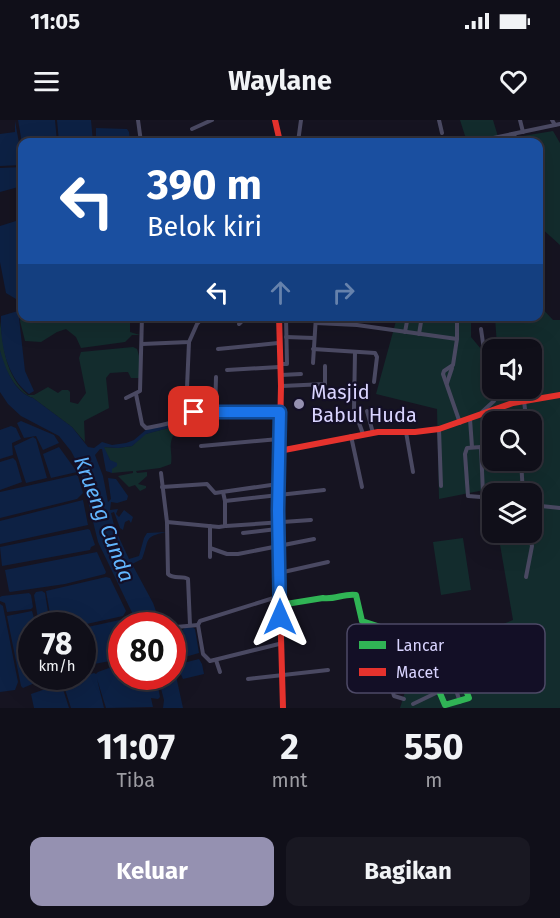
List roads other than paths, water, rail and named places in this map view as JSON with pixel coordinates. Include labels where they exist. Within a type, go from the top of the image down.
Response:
[{"type":"main road","points":[[275,120],[282,138]]},
{"type":"main road","points":[[281,120],[283,138]]},
{"type":"main road","points":[[279,321],[281,386],[278,546],[283,707]]},
{"type":"main road","points":[[279,451],[363,434],[439,429],[524,400],[560,395]]},
{"type":"main road","points":[[280,605],[354,594],[363,621],[372,624]]},
{"type":"main road","points":[[441,693],[445,705],[469,698],[468,693]]},
{"type":"street","points":[[138,120],[140,138]]},
{"type":"street","points":[[192,129],[213,120]]},
{"type":"street","points":[[299,138],[301,120]]},
{"type":"street","points":[[439,120],[442,133]]},
{"type":"street","points":[[520,120],[523,132]]},
{"type":"street","points":[[552,120],[555,125]]},
{"type":"street","points":[[494,138],[560,124]]},
{"type":"street","points":[[514,134],[515,138]]},
{"type":"street","points":[[126,398],[140,391],[142,321]]},
{"type":"street","points":[[136,394],[142,424],[146,428],[183,417],[186,410],[189,342],[200,321]]},
{"type":"street","points":[[239,324],[242,321]]},
{"type":"street","points":[[281,339],[285,321]]},
{"type":"street","points":[[405,332],[407,321]]},
{"type":"street","points":[[419,334],[421,321]]},
{"type":"street","points":[[457,321],[457,339],[452,367],[444,371],[460,423]]},
{"type":"street","points":[[313,363],[316,323],[357,325],[457,339]]},
{"type":"street","points":[[481,329],[483,339]]},
{"type":"street","points":[[218,349],[281,339],[314,338]]},
{"type":"street","points":[[142,344],[189,342]]},
{"type":"street","points":[[313,349],[373,352],[376,355],[374,382]]},
{"type":"street","points":[[355,352],[354,409],[363,434]]},
{"type":"street","points":[[227,370],[280,366]]},
{"type":"street","points":[[281,386],[325,384],[325,366]]},
{"type":"street","points":[[280,375],[301,374]]},
{"type":"street","points":[[215,412],[216,377]]},
{"type":"street","points":[[480,416],[494,399]]},
{"type":"street","points":[[524,400],[525,409]]},
{"type":"street","points":[[367,411],[373,433]]},
{"type":"street","points":[[194,412],[280,412]]},
{"type":"street","points":[[207,412],[208,422]]},
{"type":"street","points":[[470,419],[472,447]]},
{"type":"street","points":[[439,429],[441,486]]},
{"type":"street","points":[[406,432],[414,472]]},
{"type":"street","points":[[351,436],[362,487]]},
{"type":"street","points":[[201,446],[279,439]]},
{"type":"street","points":[[472,447],[481,447],[483,494],[481,497],[468,496],[464,461],[467,448],[472,447]]},
{"type":"street","points":[[161,472],[167,522],[168,574],[172,577],[188,579],[190,625]]},
{"type":"street","points":[[162,487],[207,484],[213,492],[223,492],[278,484]]},
{"type":"street","points":[[225,501],[324,490]]},
{"type":"street","points":[[223,492],[225,526]]},
{"type":"street","points":[[542,506],[560,508]]},
{"type":"street","points":[[243,533],[311,520]]},
{"type":"street","points":[[167,522],[210,526],[278,525]]},
{"type":"street","points":[[210,526],[210,557]]},
{"type":"street","points":[[210,548],[232,554],[314,539]]},
{"type":"street","points":[[526,577],[531,543]]},
{"type":"street","points":[[279,573],[328,562]]},
{"type":"street","points":[[280,596],[200,621],[198,625],[203,654],[210,661],[280,644]]},
{"type":"street","points":[[186,626],[198,625]]},
{"type":"street","points":[[216,660],[220,672]]},
{"type":"street","points":[[248,680],[328,670]]},
{"type":"street","points":[[393,693],[394,696],[404,699]]},
{"type":"street","points":[[413,704],[431,693]]},
{"type":"street","points":[[457,693],[460,702]]},
{"type":"street","points":[[274,708],[283,707]]},
{"type":"water","points":[[18,120],[55,120],[57,138],[21,138]]},
{"type":"water","points":[[57,120],[91,120],[93,138],[59,138]]},
{"type":"water","points":[[15,121],[18,138],[18,165],[0,166],[0,134],[15,132]]},
{"type":"water","points":[[96,128],[127,129],[130,138],[96,138]]},
{"type":"water","points":[[18,167],[18,187],[0,192],[0,168]]},
{"type":"water","points":[[16,221],[18,229],[18,299],[6,293],[0,262],[0,226]]},
{"type":"water","points":[[18,311],[25,371],[34,391],[29,394],[15,378],[6,358],[1,316]]},
{"type":"water","name":"Krueng Cunda","points":[[0,350],[8,372],[16,385],[26,395],[72,427],[88,447],[94,448],[102,442],[112,445],[126,443],[134,440],[147,429],[180,422],[180,425],[146,434],[132,446],[104,447],[110,460],[117,463],[112,473],[106,471],[102,449],[95,455],[103,476],[108,502],[111,499],[108,478],[116,479],[128,496],[127,500],[111,502],[110,510],[118,509],[116,514],[119,517],[124,510],[133,517],[131,523],[129,520],[125,522],[123,530],[114,512],[111,513],[115,529],[129,559],[139,556],[147,533],[166,532],[150,537],[142,559],[132,564],[156,612],[132,612],[98,542],[80,468],[71,451],[59,436],[21,416],[8,404],[0,392]]},
{"type":"water","points":[[21,421],[54,435],[59,443],[43,450],[36,436],[24,438],[17,423]]},
{"type":"water","points":[[11,426],[16,428],[21,439],[12,443],[13,455],[0,459],[0,430]]},
{"type":"water","points":[[33,437],[36,439],[47,478],[26,483],[14,446]]},
{"type":"water","points":[[59,447],[77,472],[51,478],[43,454]]},
{"type":"water","points":[[13,458],[22,482],[0,490],[0,462]]},
{"type":"water","points":[[76,475],[83,493],[77,499],[0,518],[0,492]]},
{"type":"water","points":[[83,500],[88,525],[0,544],[0,521]]},
{"type":"water","points":[[88,529],[95,545],[90,550],[2,566],[0,547]]},
{"type":"water","points":[[97,552],[105,574],[65,584],[9,591],[5,570]]},
{"type":"water","points":[[110,578],[126,611],[108,612],[108,619],[96,622],[96,612],[50,612],[46,591]]},
{"type":"water","points":[[36,592],[45,593],[48,612],[37,612],[34,595]]},
{"type":"water","points":[[29,593],[33,607],[31,609],[7,612],[5,603],[0,601],[2,596]]},
{"type":"water","points":[[0,604],[3,606],[18,682],[15,690],[0,692]]},
{"type":"water","points":[[18,614],[18,671],[7,616]]},
{"type":"water","points":[[108,623],[108,661],[96,664],[96,625]]},
{"type":"water","points":[[186,628],[195,629],[199,653],[186,657]]},
{"type":"water","points":[[199,659],[204,674],[186,678],[186,662]]},
{"type":"water","points":[[108,668],[108,690],[159,690],[160,697],[151,698],[153,707],[106,708],[97,679],[104,708],[71,708],[65,690],[96,690],[96,674]]},
{"type":"water","points":[[43,690],[63,690],[69,708],[34,708],[31,694]]},
{"type":"water","points":[[161,690],[179,690],[183,708],[163,708]]},
{"type":"place","name":"Masjid Babul Huda","points":[[299,404]]}]
